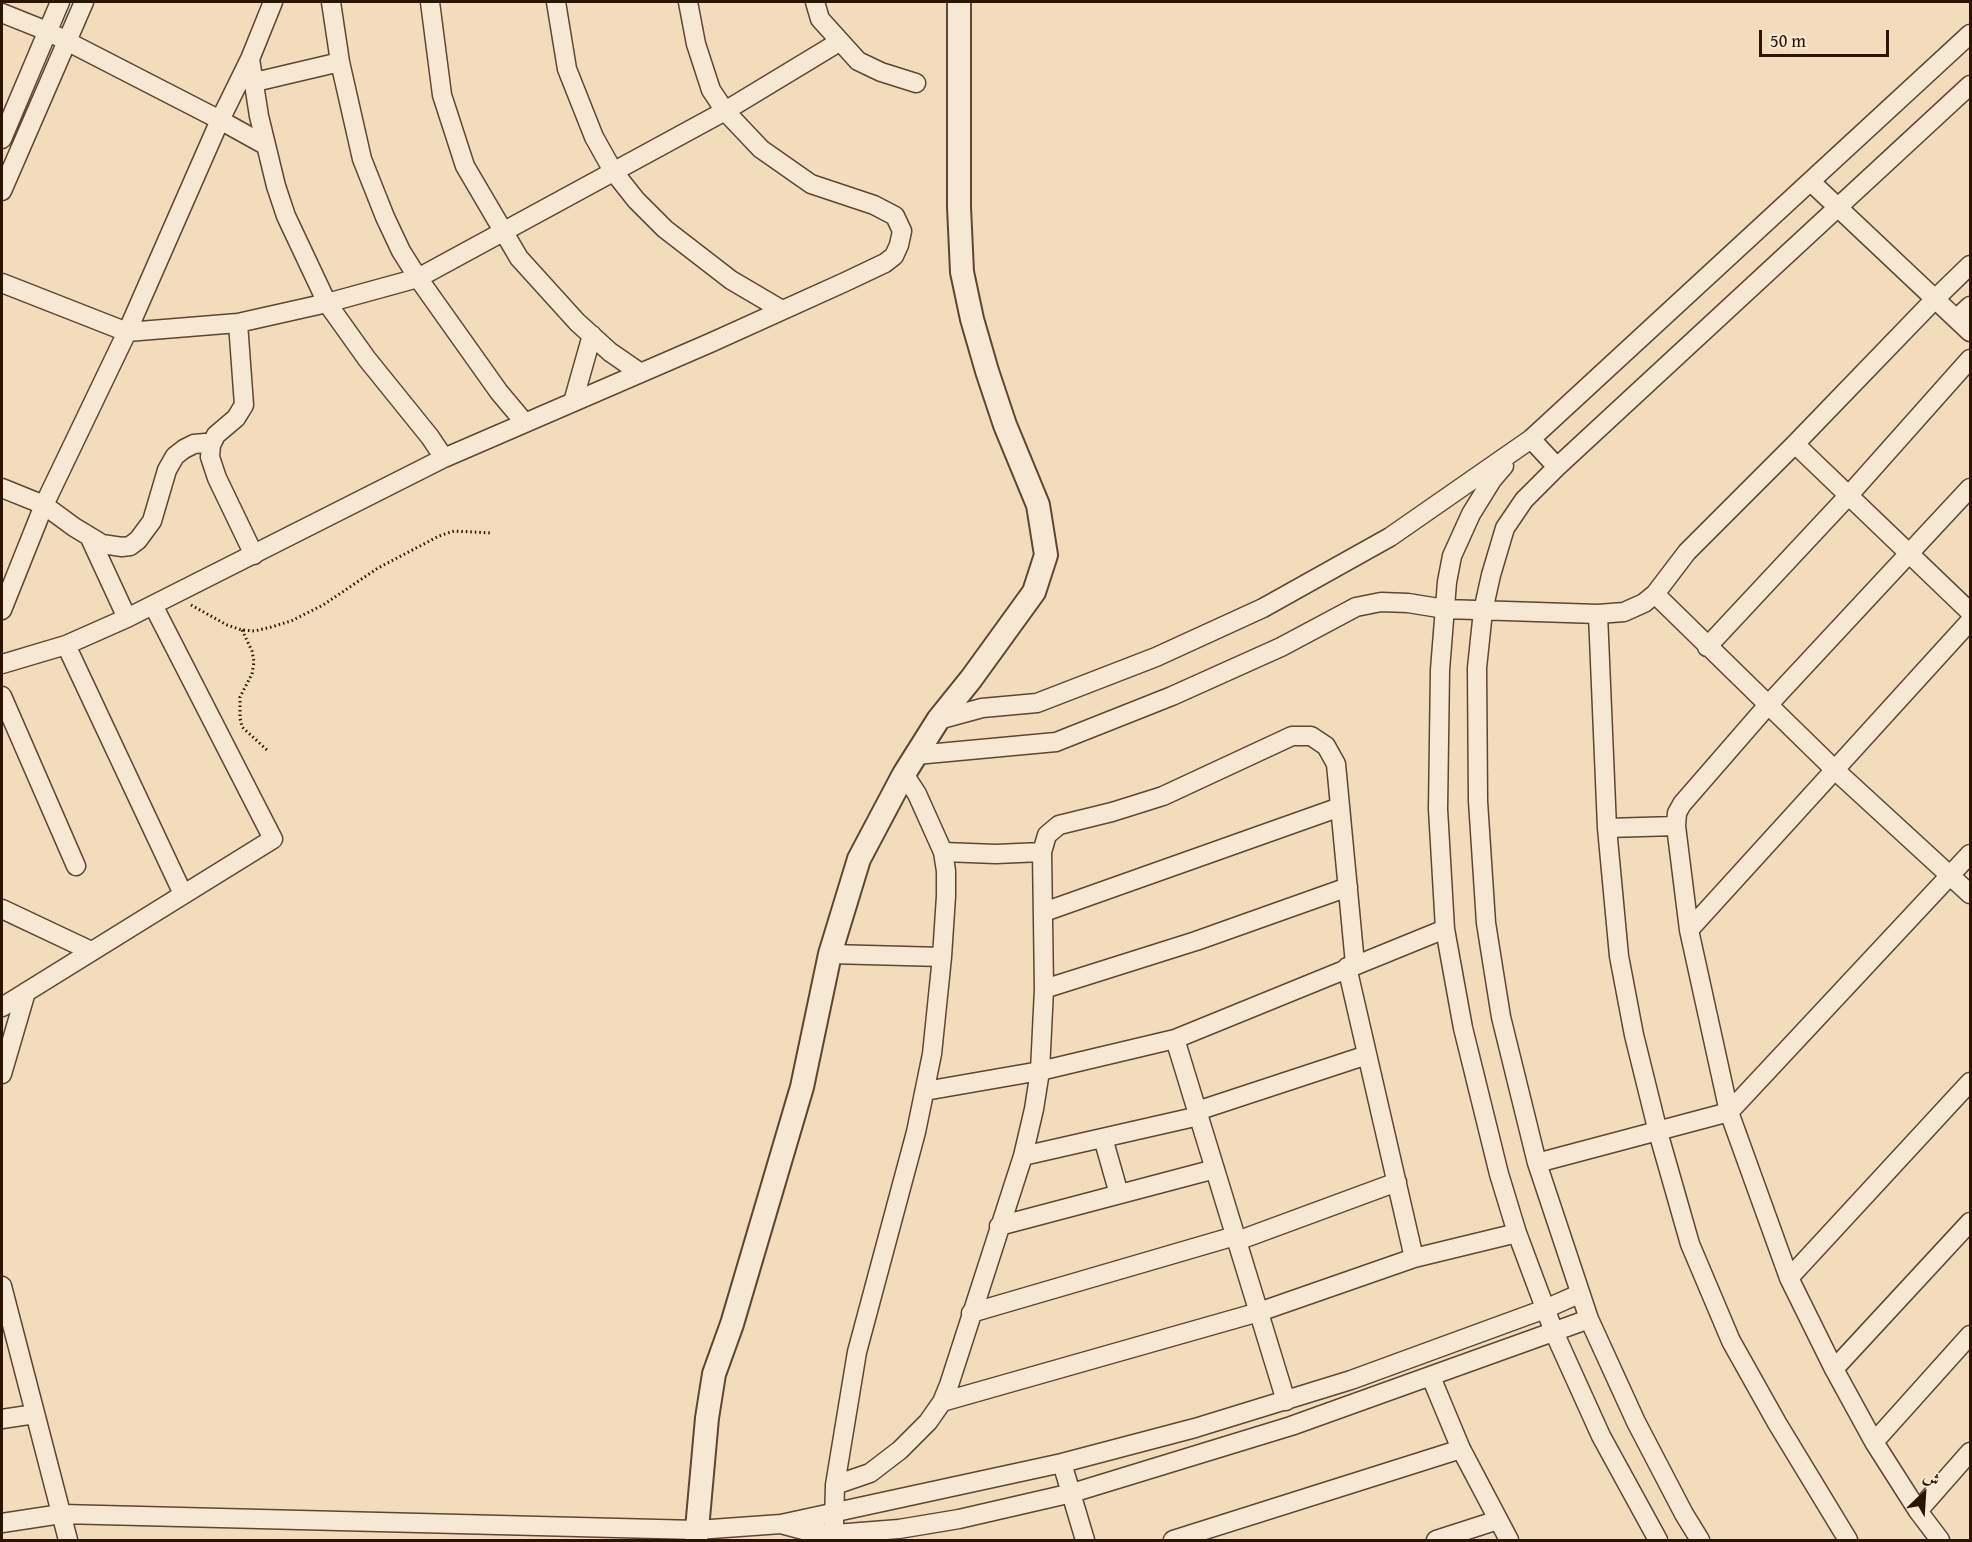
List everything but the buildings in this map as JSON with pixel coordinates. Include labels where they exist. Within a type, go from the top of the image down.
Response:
[{"type":"street","points":[[2,138],[60,2]]},
{"type":"street","points":[[2,190],[84,2]]},
{"type":"street","points":[[2,610],[44,505],[127,333],[220,120],[250,59],[273,2]]},
{"type":"street","points":[[331,2],[340,62],[362,159],[372,189],[401,251],[418,279],[499,392],[525,423]]},
{"type":"street","points":[[430,2],[442,95],[465,166],[519,258],[577,322],[610,352],[639,372]]},
{"type":"street","points":[[556,2],[567,69],[594,136],[613,171],[636,200],[665,230],[731,280],[782,310]]},
{"type":"street","points":[[2,664],[66,645],[127,618],[444,458],[782,310],[876,267],[894,256],[902,237],[900,223],[895,216],[887,211],[811,184],[761,149],[725,111],[711,90],[696,44],[688,2]]},
{"type":"street","points":[[814,2],[820,19],[858,61],[881,72],[916,83]]},
{"type":"street","points":[[697,1535],[707,1418],[714,1374],[732,1324],[802,1087],[830,954],[859,859],[904,774],[938,720],[1034,592],[1046,555],[1038,505],[1005,425],[991,382],[972,319],[963,272],[959,207],[959,2]]},
{"type":"street","points":[[2,12],[47,32],[265,145]]},
{"type":"street","points":[[938,720],[982,708],[1038,703],[1156,657],[1263,608],[1390,537],[1531,439],[1971,34]]},
{"type":"street","points":[[2,283],[127,333],[238,323],[418,279],[725,111],[839,42]]},
{"type":"street","points":[[250,59],[265,145],[286,216],[327,303],[366,359],[430,437],[444,458]]},
{"type":"street","points":[[255,82],[340,62]]},
{"type":"street","points":[[1700,1540],[1636,1422],[1579,1294],[1537,1163],[1500,1017],[1486,923],[1478,801],[1477,668],[1483,611],[1505,528],[1524,500],[1971,86]]},
{"type":"street","points":[[1811,182],[1837,209],[1971,332]]},
{"type":"street","points":[[916,755],[1056,742],[1172,696],[1270,652],[1356,607],[1381,602],[1399,602],[1445,609],[1598,614],[1624,612],[1644,603],[1688,552],[1971,265]]},
{"type":"street","points":[[1956,319],[1971,306]]},
{"type":"street","points":[[238,323],[244,405],[236,418],[216,435],[211,445],[210,457],[217,478],[254,555]]},
{"type":"street","points":[[573,402],[592,335]]},
{"type":"street","points":[[1707,647],[1849,495],[1971,359]]},
{"type":"street","points":[[1531,439],[1557,467]]},
{"type":"street","points":[[2,488],[44,505],[90,538],[110,545],[130,546],[138,540],[152,521],[167,470],[175,456],[194,444],[211,445]]},
{"type":"street","points":[[1795,444],[1971,612]]},
{"type":"street","points":[[1516,450],[1492,480],[1471,514],[1452,556],[1447,582],[1440,670],[1438,809],[1445,929],[1463,1028],[1499,1174],[1517,1233],[1554,1332],[1601,1436],[1658,1540]]},
{"type":"street","points":[[1940,1540],[1918,1511],[1874,1442],[1834,1370],[1788,1278],[1729,1113],[1689,930],[1676,826],[1677,813],[1682,804],[1768,705],[1971,488]]},
{"type":"street","points":[[90,538],[127,618]]},
{"type":"street","points":[[1654,594],[1835,770],[1971,894]]},
{"type":"street","points":[[2,1007],[273,839],[153,605]]},
{"type":"street","points":[[1598,614],[1607,828],[1619,956],[1634,1035],[1658,1132],[1690,1244],[1731,1341],[1788,1442],[1848,1540]]},
{"type":"street","points":[[1689,930],[1971,621]]},
{"type":"street","points":[[66,645],[183,894]]},
{"type":"street","points":[[2,696],[76,866]]},
{"type":"street","points":[[835,1485],[870,1473],[900,1450],[928,1422],[942,1402],[950,1385],[971,1313],[1023,1156],[1034,1109],[1040,1071],[1044,989],[1042,852],[1047,835],[1059,825],[1163,796],[1292,736],[1311,736],[1320,740],[1331,752],[1336,764],[1348,887],[1351,966],[1367,1055],[1414,1258]]},
{"type":"street","points":[[835,1537],[833,1512],[835,1485],[857,1352],[925,1091],[932,1054],[942,957],[946,888],[943,852],[917,794],[904,774]]},
{"type":"street","points":[[1044,912],[1340,807]]},
{"type":"street","points":[[1607,828],[1676,826]]},
{"type":"street","points":[[943,852],[996,854],[1042,852]]},
{"type":"street","points":[[1537,1163],[1729,1113],[1971,854]]},
{"type":"street","points":[[1044,989],[1196,941],[1348,887]]},
{"type":"street","points":[[2,909],[91,951]]},
{"type":"street","points":[[925,1091],[1040,1071],[1175,1039],[1445,929]]},
{"type":"street","points":[[830,954],[942,957]]},
{"type":"street","points":[[2,1074],[26,992]]},
{"type":"street","points":[[1175,1039],[1286,1401]]},
{"type":"street","points":[[1023,1156],[1198,1114],[1367,1055]]},
{"type":"street","points":[[1788,1278],[1971,1082]]},
{"type":"street","points":[[1103,1138],[1119,1194]]},
{"type":"street","points":[[999,1226],[1215,1169]]},
{"type":"street","points":[[971,1313],[1236,1239],[1397,1182]]},
{"type":"street","points":[[1834,1370],[1971,1222]]},
{"type":"street","points":[[942,1402],[1259,1312],[1414,1258],[1517,1233]]},
{"type":"street","points":[[2,1286],[8,1336],[35,1414],[68,1540]]},
{"type":"street","points":[[2,1523],[62,1514],[697,1535],[781,1524],[1062,1463],[1195,1428],[1351,1380],[1545,1309],[1579,1294]]},
{"type":"street","points":[[781,1524],[835,1537],[959,1519],[1072,1493],[1267,1433],[1431,1377],[1589,1319]]},
{"type":"street","points":[[1874,1442],[1971,1335]]},
{"type":"street","points":[[1431,1377],[1461,1449],[1509,1540]]},
{"type":"street","points":[[1258,1409],[1267,1433]]},
{"type":"street","points":[[2,1419],[35,1414]]},
{"type":"street","points":[[1173,1540],[1461,1449]]},
{"type":"street","points":[[1918,1511],[1971,1452]]},
{"type":"street","points":[[1062,1463],[1085,1540]]},
{"type":"street","points":[[1436,1540],[1498,1520]]},
{"type":"path","points":[[174,595],[227,625],[255,631],[291,621],[349,590],[401,555],[439,536],[454,531],[492,533]]},
{"type":"path","points":[[242,630],[252,651],[254,662],[252,674],[240,697],[240,718],[242,727],[267,750]]}]
